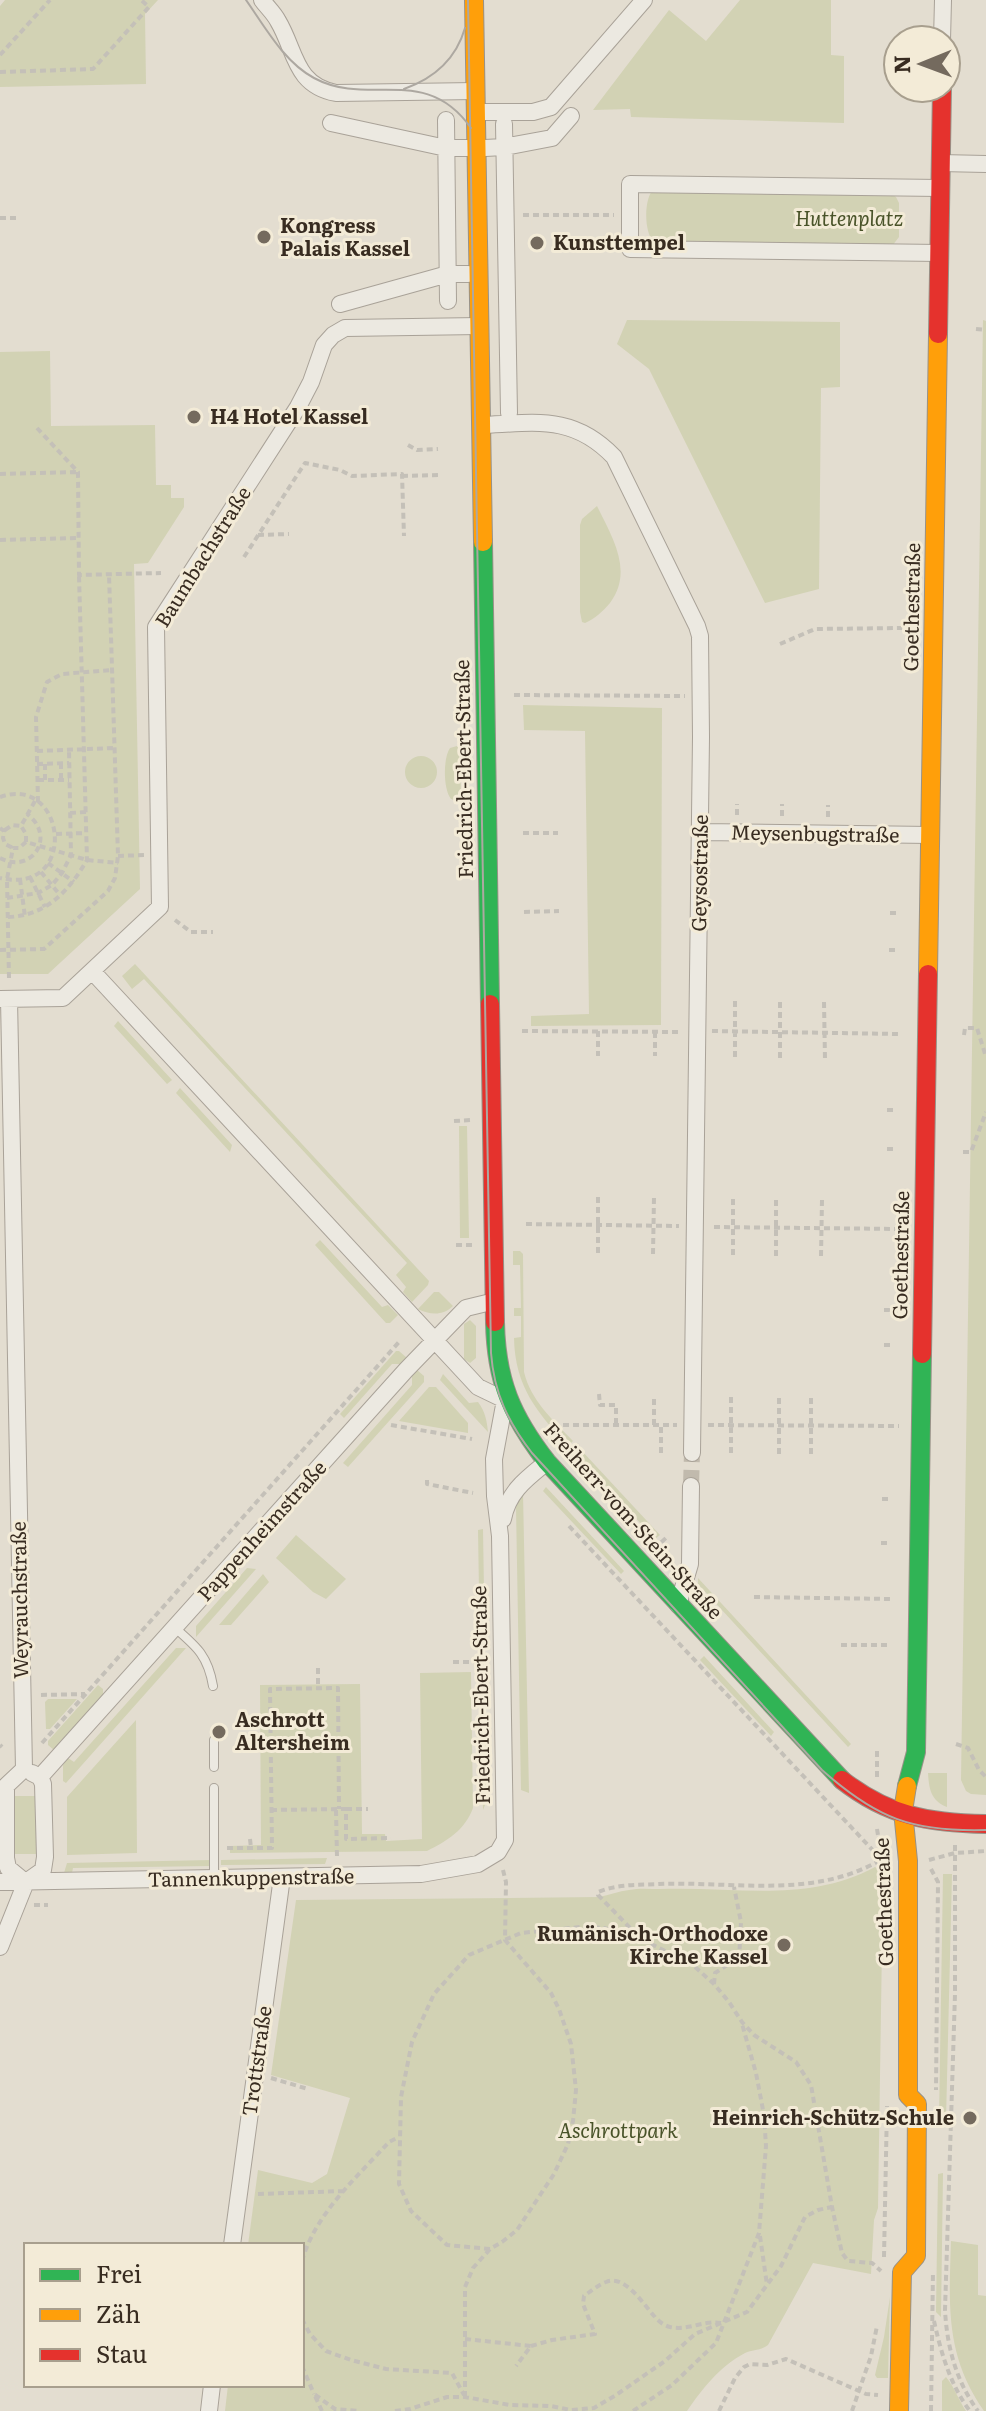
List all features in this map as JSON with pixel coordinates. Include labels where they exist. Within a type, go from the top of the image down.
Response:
[{"type":"street","points":[[262,0],[278,20],[301,70],[309,81],[326,91],[475,91]]},
{"type":"street","name":"Friedrich-Ebert-Straße","points":[[474,0],[484,334],[481,425],[495,1301],[497,1365],[505,1400],[494,1459],[500,1536],[505,1840],[498,1852]]},
{"type":"street","points":[[476,112],[533,112],[551,107],[644,0]]},
{"type":"street","points":[[942,24],[943,0]]},
{"type":"street","name":"Goethestraße","points":[[900,2404],[902,2272],[916,2256],[918,2127],[917,2104],[908,2095],[908,1861],[903,1816],[917,1739],[942,104]]},
{"type":"street","points":[[485,148],[552,138],[571,116]]},
{"type":"street","points":[[446,120],[448,301]]},
{"type":"street","points":[[331,123],[446,148],[467,148]]},
{"type":"street","points":[[504,124],[509,215],[506,273],[509,413]]},
{"type":"street","points":[[940,163],[986,164]]},
{"type":"street","points":[[940,188],[630,184],[630,249],[940,253]]},
{"type":"street","points":[[487,273],[506,273]]},
{"type":"street","points":[[340,304],[448,274],[468,274]]},
{"type":"street","name":"Baumbachstraße","points":[[5,999],[63,998],[160,907],[156,627],[298,407],[324,345],[345,328],[484,334],[508,342]]},
{"type":"street","name":"Geysostraße","points":[[481,425],[562,425],[577,429],[599,442],[614,457],[700,636],[692,1453]]},
{"type":"street","name":"Meysenbugstraße","points":[[700,832],[930,835]]},
{"type":"street","name":"Freiherr-vom-Stein-Straße","points":[[92,971],[478,1387],[505,1400],[540,1468],[678,1605],[836,1775],[865,1797],[903,1816],[933,1823],[986,1824]]},
{"type":"street","name":"Weyrauchstraße","points":[[5,999],[24,1769]]},
{"type":"street","name":"Pappenheimstraße","points":[[40,1777],[435,1340],[466,1308],[495,1301]]},
{"type":"street","name":"Friedrich-Ebert-Straße","points":[[500,1536],[506,1503],[516,1489],[540,1468]]},
{"type":"street","points":[[678,1605],[690,1564],[691,1486]]},
{"type":"street","points":[[0,1947],[26,1882],[43,1870],[45,1857],[43,1784],[40,1777],[24,1769],[4,1780],[8,1868],[26,1882]]},
{"type":"street","name":"Tannenkuppenstraße","points":[[0,1882],[421,1874],[478,1864],[498,1852]]},
{"type":"street","name":"Trottstraße","points":[[232,2243],[282,1877]]},
{"type":"street","points":[[209,2411],[212,2387]]},
{"type":"lane","points":[[175,1628],[202,1654],[213,1686]]},
{"type":"lane","points":[[214,1740],[214,1767]]},
{"type":"lane","points":[[214,1788],[214,1878]]},
{"type":"path","points":[[0,55],[50,0]]},
{"type":"path","points":[[0,72],[93,69],[149,7],[141,0]]},
{"type":"path","points":[[538,215],[604,215]]},
{"type":"path","points":[[0,218],[19,218]]},
{"type":"path","points":[[976,329],[986,330]]},
{"type":"path","points":[[8,917],[25,917],[45,907],[74,882],[87,860],[78,472],[37,428]]},
{"type":"path","points":[[408,445],[417,450],[438,449]]},
{"type":"path","points":[[244,557],[305,463],[352,476],[438,475]]},
{"type":"path","points":[[0,474],[78,472]]},
{"type":"path","points":[[402,476],[404,536]]},
{"type":"path","points":[[258,535],[289,534]]},
{"type":"path","points":[[0,540],[79,538]]},
{"type":"path","points":[[79,575],[161,573]]},
{"type":"path","points":[[0,950],[44,949],[108,891],[115,878],[118,856],[109,574]]},
{"type":"path","points":[[780,644],[815,629],[902,628]]},
{"type":"path","points":[[21,826],[37,801],[36,717],[47,682],[62,674],[112,670]]},
{"type":"path","points":[[514,695],[680,696]]},
{"type":"path","points":[[37,751],[114,748]]},
{"type":"path","points":[[7,898],[38,893],[52,885],[71,855],[69,750]]},
{"type":"path","points":[[61,763],[61,780]]},
{"type":"path","points":[[37,764],[69,763]]},
{"type":"path","points":[[45,764],[45,780]]},
{"type":"path","points":[[38,780],[69,780]]},
{"type":"path","points":[[0,797],[6,794],[25,795],[37,801],[51,816],[56,834],[55,851],[41,871],[20,879],[0,878]]},
{"type":"path","points":[[70,813],[86,812]]},
{"type":"path","points":[[0,858],[10,863],[25,861],[39,846],[39,826],[27,814]]},
{"type":"path","points":[[12,825],[21,826],[26,842],[19,848],[7,847],[2,830],[12,825]]},
{"type":"path","points":[[56,834],[86,833]]},
{"type":"path","points":[[523,833],[558,833]]},
{"type":"path","points":[[26,842],[87,860],[118,863]]},
{"type":"path","points":[[9,978],[7,879],[13,848]]},
{"type":"path","points":[[118,856],[140,855]]},
{"type":"path","points":[[48,863],[74,882]]},
{"type":"path","points":[[41,871],[60,895]]},
{"type":"path","points":[[30,877],[45,907]]},
{"type":"path","points":[[20,879],[25,917]]},
{"type":"path","points":[[524,912],[559,911]]},
{"type":"path","points":[[890,913],[900,913]]},
{"type":"path","points":[[175,920],[191,932],[213,932]]},
{"type":"path","points":[[889,950],[899,950]]},
{"type":"path","points":[[735,1001],[735,1058]]},
{"type":"path","points":[[780,1002],[780,1059]]},
{"type":"path","points":[[824,1002],[825,1059]]},
{"type":"path","points":[[964,1035],[965,1028],[977,1028],[986,1057]]},
{"type":"path","points":[[522,1031],[679,1032]]},
{"type":"path","points":[[598,1031],[598,1056]]},
{"type":"path","points":[[710,1031],[898,1034]]},
{"type":"path","points":[[655,1032],[655,1056]]},
{"type":"path","points":[[887,1110],[897,1110]]},
{"type":"path","points":[[963,1152],[971,1152],[986,1112]]},
{"type":"path","points":[[454,1121],[473,1120]]},
{"type":"path","points":[[887,1149],[897,1149]]},
{"type":"path","points":[[598,1196],[598,1253]]},
{"type":"path","points":[[653,1254],[654,1197]]},
{"type":"path","points":[[733,1199],[733,1255]]},
{"type":"path","points":[[776,1199],[776,1256]]},
{"type":"path","points":[[821,1256],[822,1200]]},
{"type":"path","points":[[526,1224],[683,1226]]},
{"type":"path","points":[[707,1227],[895,1229]]},
{"type":"path","points":[[456,1245],[469,1245]]},
{"type":"path","points":[[884,1310],[894,1310]]},
{"type":"path","points":[[42,1728],[42,1743],[399,1342]]},
{"type":"path","points":[[884,1345],[894,1345]]},
{"type":"path","points":[[599,1394],[600,1405],[616,1405],[616,1425]]},
{"type":"path","points":[[654,1395],[654,1425]]},
{"type":"path","points":[[731,1396],[731,1453]]},
{"type":"path","points":[[779,1397],[779,1454]]},
{"type":"path","points":[[811,1398],[811,1454]]},
{"type":"path","points":[[391,1425],[472,1439]]},
{"type":"path","points":[[563,1425],[679,1425]]},
{"type":"path","points":[[661,1425],[661,1453]]},
{"type":"path","points":[[705,1425],[893,1425]]},
{"type":"path","points":[[427,1480],[427,1484],[473,1493]]},
{"type":"path","points":[[882,1499],[892,1499]]},
{"type":"path","points":[[569,1526],[882,1860],[887,1870]]},
{"type":"path","points":[[881,1543],[891,1543]]},
{"type":"path","points":[[754,1597],[891,1599]]},
{"type":"path","points":[[841,1645],[890,1645]]},
{"type":"path","points":[[453,1662],[476,1662]]},
{"type":"path","points":[[318,1668],[318,1688]]},
{"type":"path","points":[[214,1849],[272,1848],[270,1689],[338,1688],[337,1876]]},
{"type":"path","points":[[41,1697],[85,1694]]},
{"type":"path","points":[[956,1744],[968,1748],[986,1777]]},
{"type":"path","points":[[346,1809],[346,1839],[391,1838]]},
{"type":"path","points":[[271,1810],[368,1809]]},
{"type":"path","points":[[250,1839],[251,1848]]},
{"type":"path","points":[[978,2411],[967,2395],[953,2360],[945,2310],[955,1994],[955,1853],[986,1851]]},
{"type":"path","points":[[638,1937],[598,1892],[613,1886],[681,1883],[799,1886],[826,1881],[882,1860]]},
{"type":"path","points":[[465,2397],[465,2287],[473,2268],[490,2249],[517,2230],[554,2174],[568,2144],[576,2090],[571,2044],[559,2009],[551,1993],[505,1940],[506,1882]]},
{"type":"path","points":[[734,1886],[741,1922],[739,1961]]},
{"type":"path","points":[[490,2249],[447,2245],[411,2211],[399,2184],[401,2097],[412,2042],[434,1994],[469,1955],[521,1933],[580,1927],[604,1928],[638,1937],[694,1966],[714,1984],[754,2035],[796,2062],[811,2085],[842,2253],[848,2261],[872,2263],[883,2273]]},
{"type":"path","points":[[714,1984],[715,1973],[729,1964],[752,1960]]},
{"type":"path","points":[[742,2022],[764,2115],[766,2146],[759,2233],[767,2285]]},
{"type":"path","points":[[271,2078],[308,2089]]},
{"type":"path","points":[[883,2282],[888,2095]]},
{"type":"path","points":[[304,2257],[325,2216],[343,2191],[389,2142],[398,2137]]},
{"type":"path","points":[[238,2194],[343,2191]]},
{"type":"path","points":[[395,2411],[447,2397],[571,2410],[594,2408],[665,2361],[695,2334],[747,2312],[781,2266],[805,2217],[832,2207]]},
{"type":"path","points":[[633,2411],[672,2385],[716,2343],[759,2233]]},
{"type":"path","points":[[465,2339],[531,2346],[595,2334],[583,2304],[584,2296],[611,2280],[629,2288],[659,2321],[670,2327],[712,2321],[723,2323]]},
{"type":"path","points":[[852,2411],[871,2356],[879,2315]]},
{"type":"path","points":[[933,2315],[957,2393],[970,2411]]},
{"type":"path","points":[[304,2323],[326,2351],[386,2369],[452,2373],[465,2397]]},
{"type":"path","points":[[516,2366],[531,2346]]},
{"type":"path","points":[[719,2411],[744,2367],[786,2359],[859,2391],[900,2404]]},
{"type":"path","points":[[304,2371],[322,2411]]},
{"type":"path","points":[[314,2394],[336,2410],[359,2411]]},
{"type":"green space","points":[[5,0],[158,0],[145,14],[146,84],[0,87],[0,6]]},
{"type":"green space","points":[[740,0],[831,0],[831,55],[844,56],[844,123],[631,117],[630,109],[593,110],[669,10],[706,41]]},
{"type":"green space","name":"Huttenplatz","points":[[652,191],[891,194],[899,203],[899,237],[892,246],[654,242],[648,232],[646,217]]},
{"type":"green space","points":[[627,320],[840,322],[840,387],[821,388],[819,589],[765,603],[649,369],[617,344]]},
{"type":"green space","points":[[983,320],[986,321],[986,1795],[966,1791],[961,1780]]},
{"type":"green space","points":[[50,351],[51,426],[155,425],[156,485],[171,485],[171,498],[184,498],[184,507],[148,563],[134,564],[140,889],[48,974],[0,974],[0,352]]},
{"type":"green space","points":[[597,506],[618,554],[620,579],[610,603],[585,623],[580,612],[580,525],[582,519]]},
{"type":"green space","points":[[523,705],[662,708],[661,1025],[531,1026],[531,1016],[589,1014],[585,731],[524,730]]},
{"type":"green space","points":[[457,746],[460,750],[461,797],[456,801],[448,794],[445,774],[450,748]]},
{"type":"green space","points":[[421,756],[432,761],[437,772],[432,783],[421,788],[410,783],[405,772],[410,761]]},
{"type":"green space","points":[[135,964],[429,1281],[412,1302],[403,1292],[406,1287],[396,1275],[407,1263],[144,979],[132,989],[122,976]]},
{"type":"green space","points":[[118,1021],[172,1080],[167,1084],[114,1026]]},
{"type":"green space","points":[[180,1088],[232,1145],[230,1152],[176,1093]]},
{"type":"green space","points":[[459,1126],[467,1126],[469,1238],[460,1238]]},
{"type":"green space","points":[[320,1240],[382,1307],[388,1305],[398,1315],[390,1323],[386,1323],[315,1245]]},
{"type":"green space","points":[[513,1251],[523,1254],[524,1372],[537,1401],[573,1441],[568,1446],[530,1398],[518,1371],[514,1338],[521,1337],[521,1316],[514,1316],[514,1308],[521,1308],[520,1265],[513,1265]]},
{"type":"green space","points":[[434,1292],[439,1292],[453,1306],[436,1314],[418,1309]]},
{"type":"green space","points":[[470,1320],[476,1326],[476,1358],[470,1363],[464,1359],[464,1324]]},
{"type":"green space","points":[[396,1351],[407,1358],[401,1364],[392,1364],[344,1418],[340,1414]]},
{"type":"green space","points":[[417,1370],[424,1376],[424,1382],[348,1467],[343,1463],[412,1385],[412,1375]]},
{"type":"green space","points":[[443,1374],[469,1403],[478,1402],[488,1432],[440,1380]]},
{"type":"green space","points":[[429,1387],[436,1387],[468,1423],[468,1433],[399,1421]]},
{"type":"green space","points":[[582,1451],[660,1535],[655,1539],[577,1455]]},
{"type":"green space","points":[[546,1487],[624,1571],[621,1574],[543,1491]]},
{"type":"green space","points":[[523,1492],[529,1793],[521,1790],[516,1507]]},
{"type":"green space","points":[[483,1529],[485,1653],[480,1654],[478,1530]]},
{"type":"green space","points":[[296,1535],[346,1579],[326,1599],[313,1592],[276,1558]]},
{"type":"green space","points":[[247,1568],[256,1569],[196,1637],[196,1626]]},
{"type":"green space","points":[[263,1574],[269,1582],[231,1625],[219,1625]]},
{"type":"green space","points":[[698,1578],[851,1744],[848,1747],[698,1584]]},
{"type":"green space","points":[[176,1648],[186,1648],[66,1783],[63,1781],[63,1765],[68,1758],[74,1762]]},
{"type":"green space","points":[[704,1656],[774,1732],[771,1736],[700,1660]]},
{"type":"green space","points":[[471,1672],[473,1808],[465,1823],[448,1839],[427,1851],[230,1853],[230,1846],[261,1845],[260,1685],[360,1684],[362,1834],[385,1834],[386,1841],[422,1839],[420,1673]]},
{"type":"green space","points":[[480,1673],[485,1673],[487,1800],[483,1810]]},
{"type":"green space","points":[[98,1685],[103,1689],[103,1697],[55,1751],[48,1741]]},
{"type":"green space","points":[[48,1699],[77,1699],[50,1729],[46,1729],[45,1702]]},
{"type":"green space","points":[[136,1720],[137,1853],[67,1855],[67,1797]]},
{"type":"green space","points":[[928,1773],[947,1773],[947,1807],[932,1794]]},
{"type":"green space","points":[[12,1796],[37,1796],[37,1854],[13,1854]]},
{"type":"green space","points":[[327,1858],[325,1864],[221,1865],[221,1860]]},
{"type":"green space","points":[[211,1860],[211,1866],[73,1868],[72,1873],[64,1873],[67,1863]]},
{"type":"green space","name":"Aschrottpark","points":[[875,1867],[881,1871],[883,1879],[878,2208],[874,2220],[871,2274],[813,2263],[768,2345],[745,2353],[719,2371],[687,2411],[225,2411],[228,2387],[304,2387],[304,2243],[248,2243],[258,2170],[312,2183],[327,2174],[350,2098],[271,2075],[296,1900],[599,1897],[641,1889],[770,1891],[823,1886]]},
{"type":"green space","points":[[943,1874],[952,1874],[946,2120],[939,2120]]},
{"type":"green space","points":[[943,2173],[941,2317],[936,2312],[938,2174]]},
{"type":"green space","points":[[951,2241],[978,2245],[978,2295],[986,2296],[986,2411],[971,2390],[956,2350],[950,2309]]},
{"type":"green space","points":[[890,2297],[888,2378],[877,2378],[875,2375]]},
{"type":"green space","points":[[946,2377],[966,2411],[942,2411],[942,2381]]},
{"type":"tunnel","points":[[691,1486],[692,1453]]},
{"type":"tram line","points":[[246,0],[284,53],[314,78],[335,86],[416,92],[435,97],[453,108],[471,128]]},
{"type":"tram line","points":[[468,0],[491,1353],[495,1381],[509,1418],[532,1453],[822,1770],[861,1800],[897,1819],[937,1828],[986,1830]]},
{"type":"tram line","points":[[404,89],[443,66],[456,49],[465,28]]},
{"type":"traffic: fast","points":[[483,542],[490,1004]]},
{"type":"traffic: fast","points":[[495,1322],[499,1362],[508,1397],[524,1429],[547,1462],[842,1780]]},
{"type":"traffic: fast","points":[[907,1786],[916,1752],[922,1354]]},
{"type":"traffic: slow","points":[[474,0],[483,542]]},
{"type":"traffic: slow","points":[[928,974],[938,334]]},
{"type":"traffic: slow","points":[[899,2411],[902,2272],[916,2256],[917,2104],[908,2095],[908,1861],[903,1811],[907,1786]]},
{"type":"traffic: jam","points":[[938,334],[942,104]]},
{"type":"traffic: jam","points":[[922,1354],[928,974]]},
{"type":"traffic: jam","points":[[490,1004],[495,1322]]},
{"type":"traffic: jam","points":[[842,1780],[876,1802],[910,1815],[946,1822],[986,1824]]},
{"type":"place","name":"Kongress Palais Kassel","points":[[264,237]]},
{"type":"place","name":"Kunsttempel","points":[[537,243]]},
{"type":"place","name":"H4 Hotel Kassel","points":[[194,417]]},
{"type":"place","name":"Aschrott Altersheim","points":[[219,1732]]},
{"type":"place","name":"Rumänisch-Orthodoxe Kirche Kassel","points":[[784,1945]]},
{"type":"place","name":"Heinrich-Schütz-Schule","points":[[970,2118]]}]
